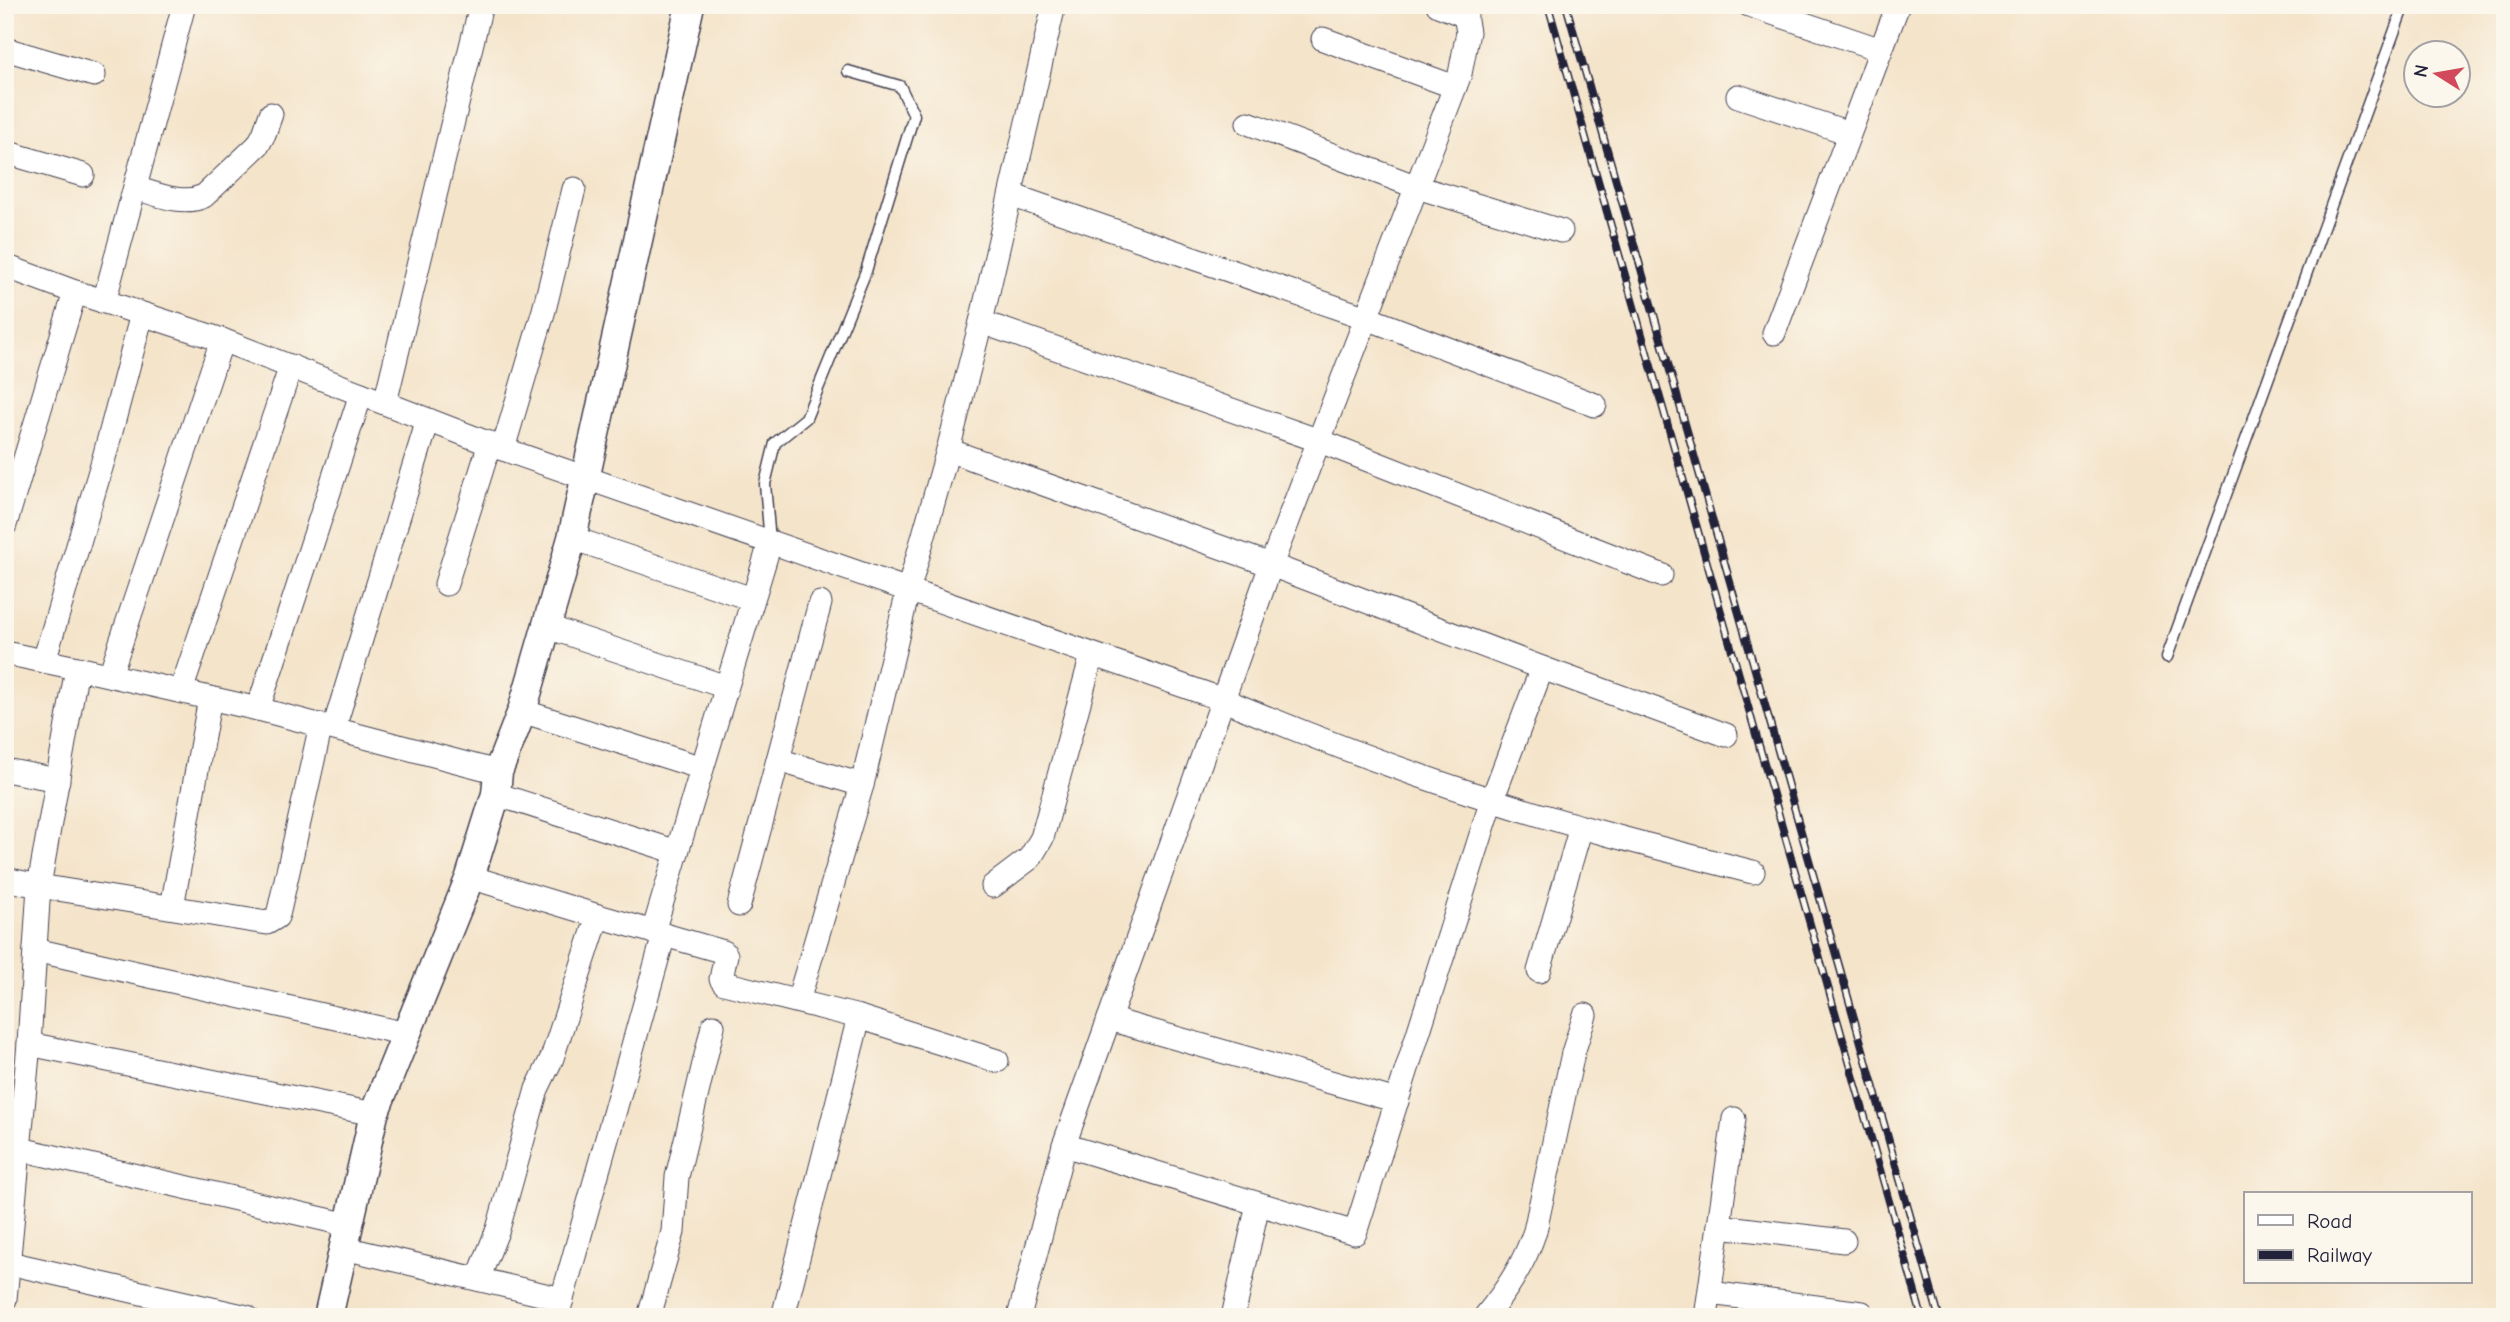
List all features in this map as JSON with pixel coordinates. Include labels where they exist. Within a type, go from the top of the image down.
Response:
[{"type":"street","points":[[104,302],[184,5]]},
{"type":"street","points":[[385,403],[481,5]]},
{"type":"street","points":[[328,1317],[374,1114],[470,877],[572,538],[690,5]]},
{"type":"street","points":[[798,1001],[862,785],[908,591],[981,322],[1054,5]]},
{"type":"street","points":[[1019,1317],[1064,1145],[1271,565],[1455,87],[1466,50],[1468,32],[1464,11],[1438,5]]},
{"type":"street","points":[[1749,5],[1881,50]]},
{"type":"street","points":[[1773,333],[1898,5]]},
{"type":"street","points":[[1323,39],[1455,87]]},
{"type":"street","points":[[5,49],[94,75]]},
{"type":"street","points":[[1738,96],[1849,133]]},
{"type":"street","points":[[135,188],[183,201],[194,201],[204,196],[258,145],[271,114]]},
{"type":"street","points":[[1248,123],[1417,187],[1561,231]]},
{"type":"street","points":[[5,152],[83,175]]},
{"type":"street","points":[[446,584],[544,310],[574,189]]},
{"type":"street","points":[[1011,195],[1367,318],[1595,405]]},
{"type":"street","points":[[7,275],[75,292],[222,340],[497,446],[1224,700],[1328,743],[1492,800],[1581,827],[1753,872]]},
{"type":"street","points":[[5,525],[75,292]]},
{"type":"street","points":[[44,661],[105,454],[142,314]]},
{"type":"street","points":[[981,322],[1320,441],[1661,575]]},
{"type":"street","points":[[110,675],[222,340]]},
{"type":"street","points":[[181,691],[291,366]]},
{"type":"street","points":[[258,709],[361,394]]},
{"type":"street","points":[[5,879],[267,923],[277,917],[328,727],[428,420]]},
{"type":"street","points":[[948,450],[1271,565],[1726,735]]},
{"type":"street","points":[[572,538],[752,599]]},
{"type":"street","points":[[20,1149],[346,1237],[559,1308],[659,934],[677,852],[769,543]]},
{"type":"street","points":[[738,905],[820,603]]},
{"type":"street","points":[[545,626],[726,687]]},
{"type":"street","points":[[5,653],[181,691],[328,727],[497,783],[677,852]]},
{"type":"street","points":[[993,886],[1038,849],[1093,655]]},
{"type":"street","points":[[5,1299],[9,1263],[9,1223],[20,1149],[29,1044],[39,886],[77,668]]},
{"type":"street","points":[[1064,1145],[1354,1233],[1492,800],[1542,668]]},
{"type":"street","points":[[172,907],[210,698]]},
{"type":"street","points":[[522,711],[702,768]]},
{"type":"street","points":[[778,760],[862,785]]},
{"type":"street","points":[[5,770],[58,780]]},
{"type":"street","points":[[1539,971],[1581,827]]},
{"type":"street","points":[[470,877],[724,952],[721,981],[859,1017],[998,1061]]},
{"type":"street","points":[[478,1279],[498,1229],[530,1107],[552,1058],[598,916]]},
{"type":"street","points":[[35,950],[406,1034]]},
{"type":"street","points":[[1485,1317],[1509,1286],[1528,1254],[1573,1053],[1585,1015]]},
{"type":"street","points":[[783,1317],[859,1017]]},
{"type":"street","points":[[1109,1019],[1397,1101]]},
{"type":"street","points":[[649,1317],[673,1232],[677,1177],[713,1026]]},
{"type":"street","points":[[29,1044],[374,1114]]},
{"type":"street","points":[[1706,1317],[1734,1119]]},
{"type":"street","points":[[1233,1317],[1258,1204]]},
{"type":"street","points":[[1719,1226],[1844,1241]]},
{"type":"street","points":[[9,1263],[247,1317]]},
{"type":"street","points":[[1710,1293],[1861,1313]]},
{"type":"lane","points":[[2167,657],[2404,5]]},
{"type":"lane","points":[[769,543],[765,484],[775,443],[806,418],[866,271],[914,115],[900,86],[848,71]]},
{"type":"railway","points":[[1548,5],[1922,1317]]},
{"type":"railway","points":[[1566,5],[1939,1317]]}]
